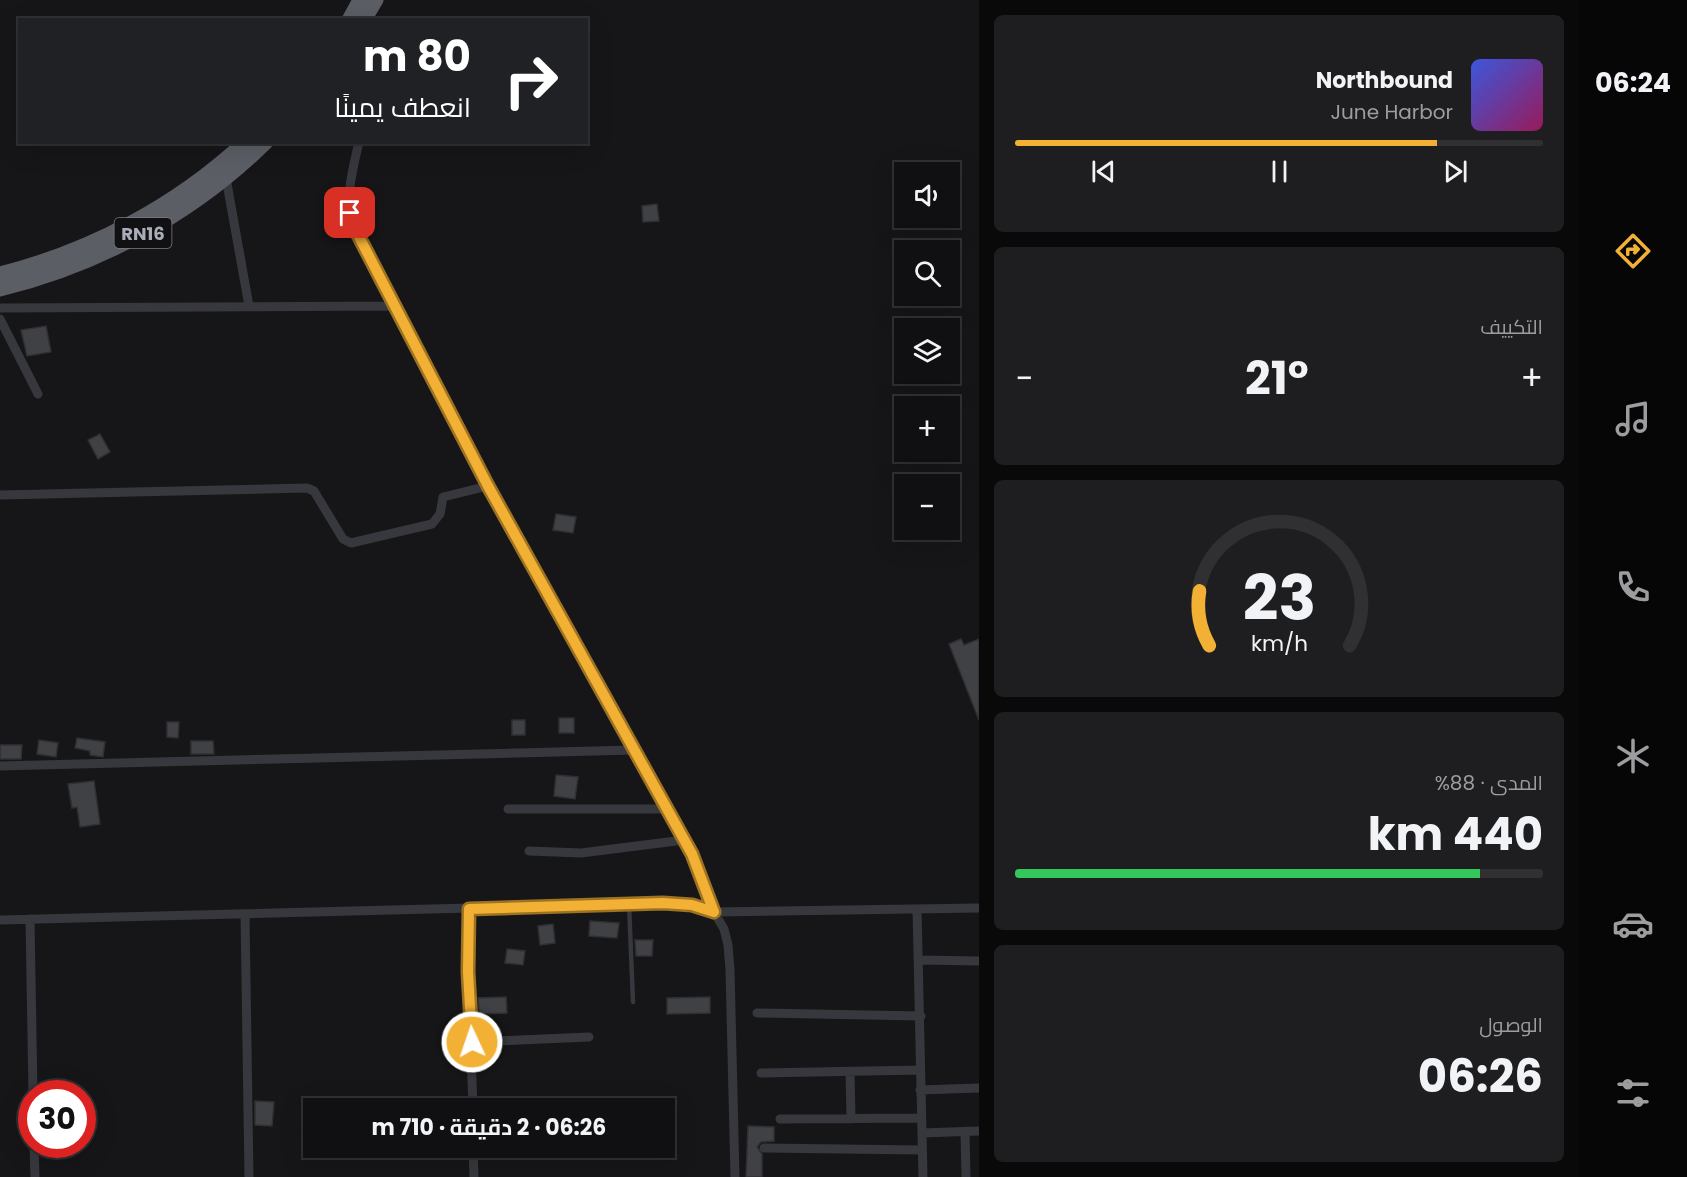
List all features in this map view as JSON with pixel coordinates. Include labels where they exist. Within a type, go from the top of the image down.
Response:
[{"type":"highway","points":[[353,18],[368,10]]},
{"type":"highway","name":"RN16","points":[[0,274],[77,249],[141,218],[201,179],[243,144]]},
{"type":"highway","name":"RN16","points":[[0,289],[57,272],[124,243],[187,207],[226,178],[264,144]]},
{"type":"street","points":[[359,144],[349,186],[350,213],[356,231],[488,486],[692,854],[714,912],[724,929],[728,945],[735,1177]]},
{"type":"street","points":[[226,178],[249,306]]},
{"type":"street","points":[[0,308],[395,306]]},
{"type":"street","points":[[0,319],[38,394]]},
{"type":"street","points":[[0,495],[307,488],[314,491],[343,539],[351,543],[432,524],[440,514],[443,497],[488,486]]},
{"type":"street","points":[[0,766],[634,750]]},
{"type":"street","points":[[508,809],[666,809]]},
{"type":"street","points":[[529,851],[581,853],[684,840]]},
{"type":"street","points":[[0,920],[629,904],[692,905],[714,912],[979,908]]},
{"type":"street","points":[[469,909],[468,972],[473,1098]]},
{"type":"street","points":[[917,909],[920,960],[920,1118],[923,1177]]},
{"type":"street","points":[[245,914],[249,1177]]},
{"type":"street","points":[[30,919],[33,1080]]},
{"type":"street","points":[[920,960],[979,961]]},
{"type":"street","points":[[757,1013],[921,1016]]},
{"type":"street","points":[[472,1042],[589,1036]]},
{"type":"street","points":[[760,1073],[920,1071]]},
{"type":"street","points":[[850,1072],[851,1119]]},
{"type":"street","points":[[920,1090],[979,1088]]},
{"type":"street","points":[[780,1119],[920,1118]]},
{"type":"street","points":[[922,1133],[979,1131]]},
{"type":"street","points":[[965,1132],[966,1177]]},
{"type":"street","points":[[764,1148],[921,1150]]},
{"type":"street","points":[[34,1158],[35,1177]]},
{"type":"street","points":[[473,1158],[474,1177]]},
{"type":"lane","points":[[629,904],[633,1002]]},
{"type":"building","points":[[657,204],[659,221],[643,222],[642,206]]},
{"type":"building","points":[[46,326],[51,352],[27,356],[21,330]]},
{"type":"building","points":[[100,434],[110,452],[98,459],[88,440]]},
{"type":"building","points":[[556,514],[576,517],[573,533],[553,530]]},
{"type":"building","points":[[961,639],[964,645],[979,639],[979,720],[949,644]]},
{"type":"building","points":[[559,718],[574,718],[574,733],[559,733]]},
{"type":"building","points":[[512,720],[525,720],[525,735],[512,735]]},
{"type":"building","points":[[167,722],[179,722],[178,738],[167,737]]},
{"type":"building","points":[[77,738],[105,742],[103,757],[90,755],[90,751],[75,748]]},
{"type":"building","points":[[39,740],[58,743],[56,757],[37,754]]},
{"type":"building","points":[[191,741],[213,741],[214,754],[191,754]]},
{"type":"building","points":[[0,745],[22,745],[21,759],[0,759]]},
{"type":"building","points":[[556,775],[578,777],[575,799],[554,796]]},
{"type":"building","points":[[94,781],[100,824],[80,827],[77,807],[72,808],[68,784]]},
{"type":"building","points":[[590,921],[619,923],[617,938],[589,936]]},
{"type":"building","points":[[553,924],[555,943],[540,945],[538,926]]},
{"type":"building","points":[[635,940],[653,940],[652,956],[636,956]]},
{"type":"building","points":[[507,949],[525,951],[523,965],[505,963]]},
{"type":"building","points":[[506,997],[507,1013],[479,1014],[478,998]]},
{"type":"building","points":[[710,997],[710,1013],[667,1014],[667,998]]},
{"type":"building","points":[[255,1101],[274,1102],[272,1126],[255,1125]]},
{"type":"building","points":[[748,1126],[774,1127],[774,1141],[761,1142],[757,1147],[762,1154],[762,1177],[746,1177]]},
{"type":"route","points":[[350,213],[356,231],[488,486],[692,854],[714,912],[692,905],[663,903],[469,909],[468,972],[472,1042]]}]
